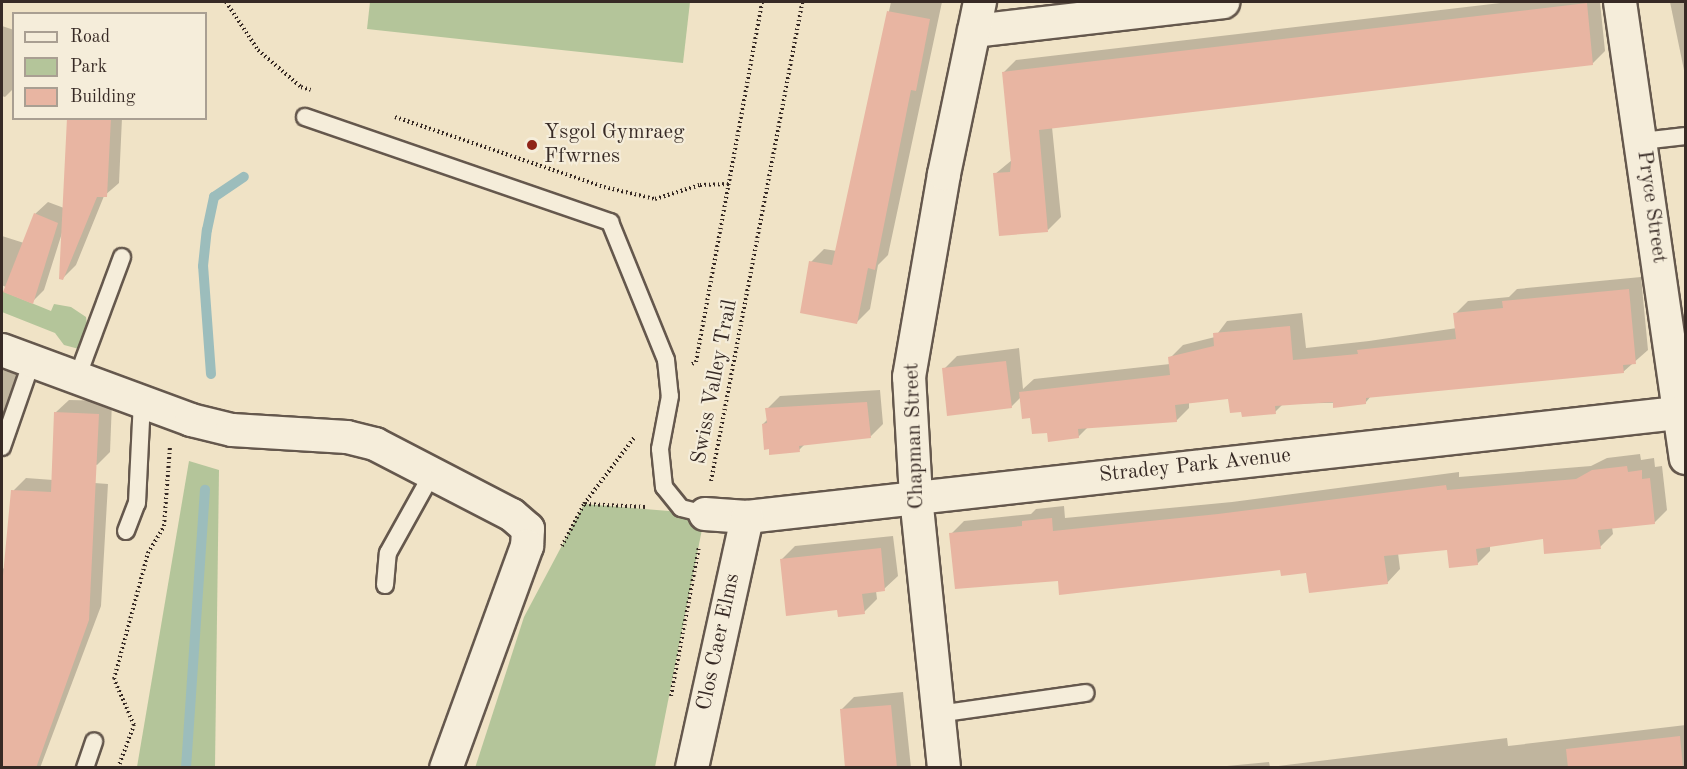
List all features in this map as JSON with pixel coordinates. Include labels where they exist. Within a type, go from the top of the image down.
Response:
[{"type":"street","points":[[977,16],[1223,2]]},
{"type":"street","name":"Pryce Street","points":[[1620,2],[1683,412],[1686,458]]},
{"type":"street","name":"Chapman Street","points":[[944,768],[916,497],[909,377],[923,284],[977,16]]},
{"type":"street","points":[[2,350],[172,413],[231,430],[367,442],[512,516],[528,529],[527,546],[446,768]]},
{"type":"street","name":"Stradey Park Avenue","points":[[693,511],[747,517],[1683,412]]},
{"type":"street","name":"Clos Caer Elms","points":[[692,768],[747,517]]},
{"type":"lane","points":[[305,117],[610,222],[666,360],[670,396],[660,449],[664,487],[693,511]]},
{"type":"lane","points":[[1642,141],[1686,136]]},
{"type":"lane","points":[[77,378],[122,257]]},
{"type":"lane","points":[[2,447],[32,361]]},
{"type":"lane","points":[[126,531],[137,503],[142,402]]},
{"type":"lane","points":[[385,585],[388,553],[432,474]]},
{"type":"lane","points":[[938,714],[1086,693]]},
{"type":"lane","points":[[85,768],[94,742]]},
{"type":"path","points":[[226,2],[258,50],[302,87],[313,90]]},
{"type":"path","points":[[668,376],[696,362],[762,2]]},
{"type":"path","name":"Swiss Valley Trail","points":[[670,698],[693,511],[802,2]]},
{"type":"path","points":[[391,116],[604,187],[655,199],[700,185],[729,184]]},
{"type":"path","points":[[118,768],[134,724],[114,679],[148,553],[164,526],[172,413]]},
{"type":"path","points":[[637,435],[584,504],[693,511]]},
{"type":"green space","points":[[370,2],[690,2],[683,63],[367,29]]},
{"type":"green space","points":[[2,291],[51,311],[54,304],[71,307],[86,317],[88,332],[79,349],[64,345],[55,333],[2,312]]},
{"type":"green space","points":[[189,461],[219,470],[215,767],[137,767]]},
{"type":"green space","points":[[584,504],[705,514],[655,767],[475,768],[524,617]]},
{"type":"building","points":[[1587,3],[1593,65],[1039,130],[1048,232],[999,236],[993,173],[1010,172],[1011,163],[1002,72]]},
{"type":"building","points":[[887,11],[930,19],[916,91],[911,90],[875,270],[868,268],[857,324],[800,313],[809,261],[832,265]]},
{"type":"building","points":[[67,120],[111,120],[107,197],[97,197],[63,280],[59,279]]},
{"type":"building","points":[[34,213],[58,223],[33,304],[3,292]]},
{"type":"building","points":[[1629,289],[1636,364],[1623,365],[1624,373],[1366,398],[1366,404],[1333,408],[1333,402],[1275,406],[1276,414],[1242,417],[1241,412],[1230,413],[1228,399],[1175,405],[1177,422],[1078,429],[1079,438],[1048,442],[1047,433],[1032,434],[1030,418],[1022,419],[1019,392],[1170,375],[1168,357],[1214,346],[1213,333],[1290,326],[1293,360],[1358,354],[1357,350],[1456,339],[1453,313],[1503,308],[1502,301]]},
{"type":"building","points":[[1006,361],[1012,408],[947,416],[942,368]]},
{"type":"building","points":[[867,402],[871,438],[799,446],[800,452],[769,455],[769,449],[764,450],[762,424],[767,423],[765,408]]},
{"type":"building","points":[[54,412],[99,414],[89,620],[36,768],[2,768],[2,586],[11,490],[51,492]]},
{"type":"building","points":[[1627,466],[1628,472],[1642,470],[1642,479],[1650,478],[1655,524],[1598,530],[1601,549],[1544,554],[1543,539],[1476,549],[1478,565],[1449,568],[1447,550],[1384,556],[1388,584],[1309,593],[1306,573],[1281,576],[1280,570],[1059,595],[1058,581],[955,589],[949,533],[1022,526],[1022,521],[1052,518],[1053,531],[1218,514],[1446,485],[1447,490],[1576,479],[1592,470]]},
{"type":"building","points":[[881,548],[885,591],[862,594],[865,614],[838,617],[837,610],[786,616],[780,559]]},
{"type":"building","points":[[891,705],[897,768],[845,768],[840,709]]},
{"type":"building","points":[[1680,736],[1683,768],[1568,768],[1566,749]]},
{"type":"waterway","points":[[211,374],[203,266],[207,230],[214,197],[244,177]]},
{"type":"waterway","points":[[186,768],[205,490]]},
{"type":"place","name":"Ysgol Gymraeg Ffwrnes","points":[[532,145]]}]
